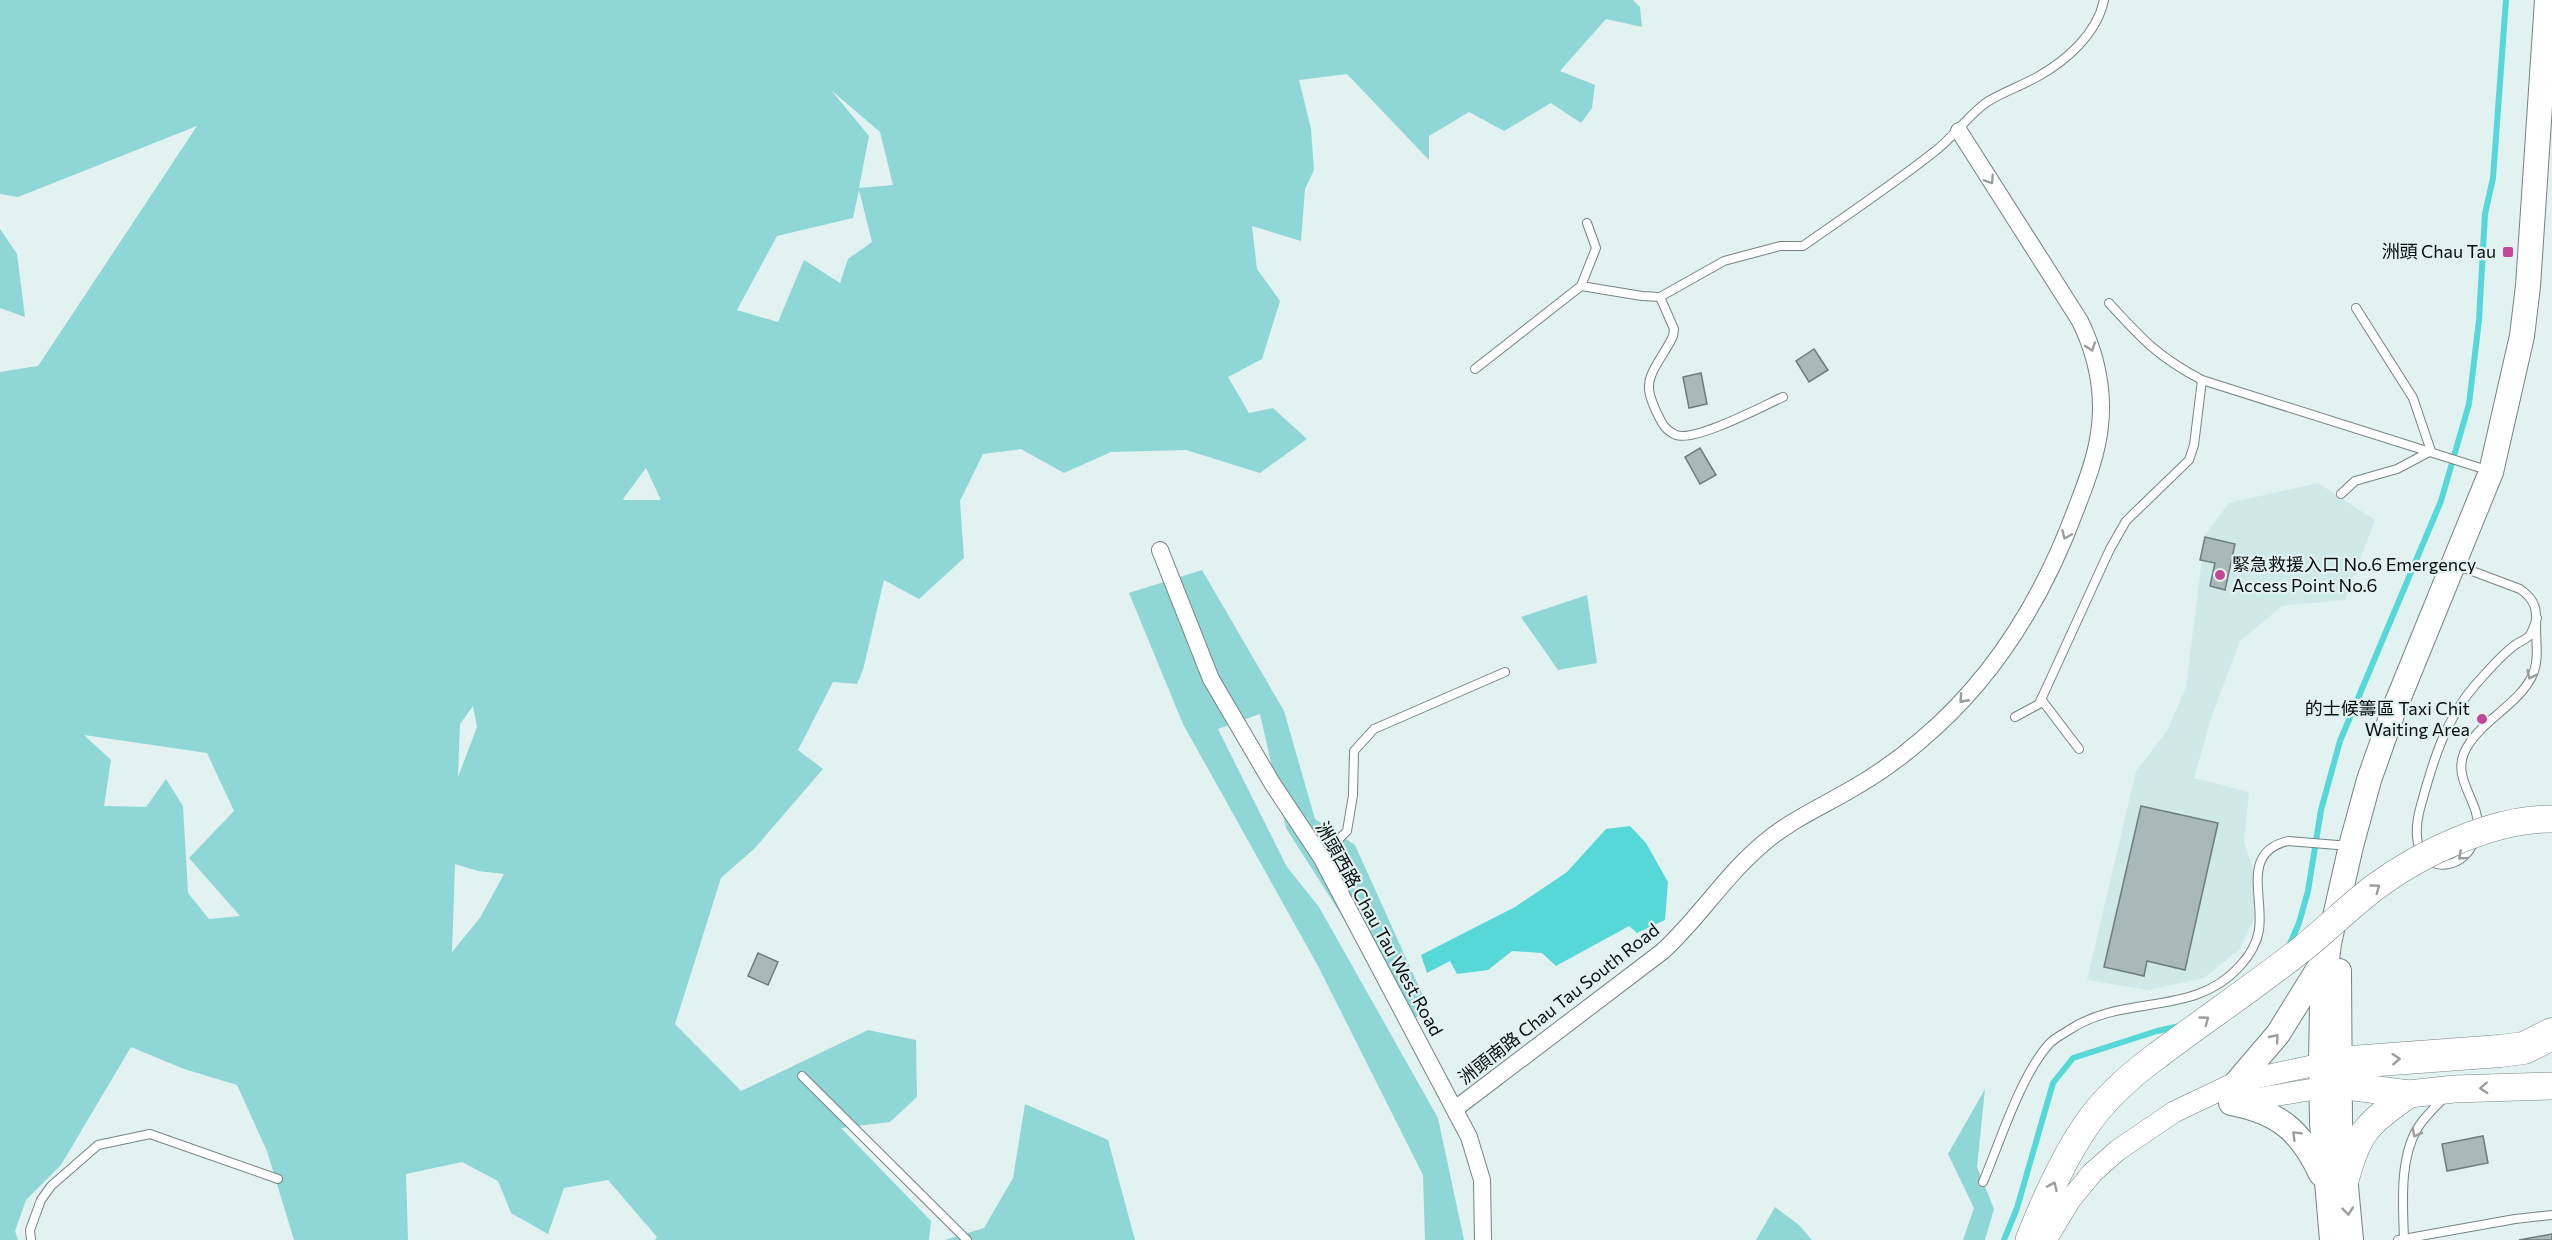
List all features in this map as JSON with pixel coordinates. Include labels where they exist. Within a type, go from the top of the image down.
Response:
[{"type":"highway","points":[[2330,1075],[2524,1048],[2552,1034]]},
{"type":"main road","points":[[2351,1240],[2336,1183],[2309,1149],[2295,1132],[2271,1114],[2234,1093],[2278,1034],[2320,969],[2329,943],[2369,780],[2393,712],[2491,472],[2522,336],[2528,286],[2547,0]]},
{"type":"main road","points":[[2030,1240],[2056,1179],[2085,1126],[2141,1067],[2302,949],[2376,886],[2450,844],[2497,826],[2552,819]]},
{"type":"main road","points":[[2330,1075],[2342,888]]},
{"type":"main road","points":[[2329,943],[2322,1003],[2330,1075],[2336,1183],[2332,1240]]},
{"type":"main road","points":[[2330,1075],[2409,1094],[2454,1089],[2552,1086]]},
{"type":"main road","points":[[2336,1183],[2368,1125],[2409,1094]]},
{"type":"street","name":"洲頭南路 Chau Tau South Road","points":[[1455,1109],[1663,951],[1693,921],[1733,871],[1765,841],[1801,816],[1884,768],[1935,728],[1996,661],[2022,624],[2048,576],[2072,522],[2096,449],[2101,412],[2098,374],[2091,347],[2080,321],[1959,130]]},
{"type":"street","name":"洲頭西路 Chau Tau West Road","points":[[1160,550],[1211,679],[1272,783],[1321,857],[1469,1137],[1480,1167],[1483,1194],[1483,1240]]},
{"type":"street","points":[[2046,1240],[2061,1212],[2092,1173],[2118,1150],[2146,1132],[2181,1121],[2208,1109],[2234,1093],[2330,1075]]},
{"type":"lane","points":[[1581,286],[1660,297],[1724,261],[1780,246],[1803,246],[1933,153],[1959,130],[1968,118],[1988,102],[2039,76],[2076,50],[2092,30],[2104,0]]},
{"type":"lane","points":[[1475,369],[1581,286],[1596,248],[1587,223]]},
{"type":"lane","points":[[1660,297],[1674,329],[1673,336],[1651,376],[1648,387],[1650,399],[1664,427],[1677,435],[1691,435],[1741,417],[1783,397]]},
{"type":"lane","points":[[2109,303],[2145,343],[2171,363],[2202,380],[2431,451],[2491,472]]},
{"type":"lane","points":[[2356,308],[2413,398],[2431,451]]},
{"type":"lane","points":[[2015,717],[2029,711],[2041,699],[2110,549],[2126,520],[2189,460],[2194,445],[2202,380]]},
{"type":"lane","points":[[2341,494],[2355,481],[2397,469],[2431,451]]},
{"type":"lane","points":[[2454,564],[2529,595],[2537,609],[2537,618],[2536,664],[2533,674],[2521,692],[2472,740],[2464,754],[2460,770],[2463,783],[2474,805],[2478,825],[2472,846],[2465,856],[2454,864],[2440,864],[2428,860],[2421,851],[2416,824],[2444,733],[2456,710],[2475,686],[2516,644],[2528,638],[2537,618]]},
{"type":"lane","points":[[1321,857],[1347,831],[1353,795],[1354,751],[1374,729],[1505,672]]},
{"type":"lane","points":[[2041,699],[2079,749]]},
{"type":"lane","points":[[1983,1182],[2033,1068],[2051,1042],[2086,1020],[2103,1014],[2195,997],[2213,988],[2241,965],[2256,942],[2260,918],[2258,871],[2265,853],[2280,843],[2288,841],[2351,846]]},
{"type":"lane","points":[[802,1076],[967,1240]]},
{"type":"lane","points":[[2454,1089],[2417,1128],[2410,1146],[2405,1172],[2402,1240],[2515,1219],[2552,1215]]},
{"type":"lane","points":[[31,1240],[30,1230],[41,1200],[51,1186],[98,1145],[150,1134],[278,1179]]},
{"type":"shaded area","points":[[0,0],[1633,0],[1640,7],[1642,27],[1606,19],[1560,71],[1595,85],[1592,108],[1581,123],[1551,103],[1504,131],[1469,112],[1429,136],[1429,160],[1347,74],[1299,80],[1311,129],[1314,170],[1305,189],[1301,241],[1252,226],[1257,269],[1280,301],[1262,359],[1228,377],[1249,413],[1273,408],[1307,439],[1260,473],[1186,450],[1111,452],[1064,473],[1021,449],[983,454],[960,501],[964,558],[919,599],[884,580],[863,670],[857,684],[833,682],[798,750],[823,769],[755,848],[721,878],[675,1024],[741,1091],[868,1030],[916,1040],[917,1097],[890,1122],[841,1128],[931,1221],[929,1240],[655,1240],[657,1237],[608,1180],[564,1188],[548,1234],[511,1213],[498,1181],[462,1162],[406,1174],[408,1240],[294,1240],[267,1151],[237,1085],[184,1069],[131,1047],[61,1165],[26,1200],[15,1231],[18,1240],[0,1240],[0,372],[38,366],[197,126],[18,197],[0,194]],"holes":[[[831,90],[880,132],[893,185],[859,188],[869,136]],[[859,190],[872,242],[848,259],[840,283],[804,260],[778,322],[737,310],[777,236],[853,218]],[[646,468],[661,500],[623,499]],[[473,706],[477,727],[458,777],[460,724]],[[84,735],[207,753],[234,811],[189,858],[240,916],[209,919],[188,893],[183,806],[166,779],[146,807],[104,806],[111,760]],[[455,864],[478,871],[504,874],[480,918],[452,952]]]},
{"type":"shaded area","points":[[0,229],[17,254],[25,317],[0,308]]},
{"type":"shaded area","points":[[2318,483],[2375,520],[2345,600],[2282,606],[2240,641],[2212,715],[2194,778],[2249,792],[2244,842],[2253,869],[2258,910],[2240,949],[2204,978],[2148,990],[2087,980],[2136,771],[2167,731],[2186,687],[2205,535],[2229,503]]},
{"type":"shaded area","points":[[1202,570],[1284,711],[1315,819],[1355,845],[1428,1007],[1410,1023],[1286,828],[1260,714],[1218,729],[1287,867],[1319,907],[1438,1118],[1464,1240],[1425,1240],[1423,1175],[1318,966],[1183,724],[1129,593]]},
{"type":"shaded area","points":[[1587,595],[1597,663],[1558,670],[1521,617]]},
{"type":"shaded area","points":[[1630,826],[1646,843],[1668,882],[1665,920],[1637,933],[1629,926],[1556,966],[1542,953],[1512,951],[1488,970],[1457,974],[1450,961],[1427,973],[1421,955],[1515,907],[1567,872],[1606,829]]},
{"type":"shaded area","points":[[1985,1089],[1977,1167],[1994,1209],[1985,1240],[1963,1240],[1974,1208],[1948,1154]]},
{"type":"shaded area","points":[[1025,1104],[1108,1140],[1135,1240],[945,1240],[984,1228],[1013,1178]]},
{"type":"shaded area","points":[[1775,1207],[1799,1225],[1812,1240],[1756,1240]]},
{"type":"building","points":[[1814,349],[1828,370],[1809,382],[1796,361]]},
{"type":"building","points":[[1701,373],[1707,404],[1689,408],[1683,377]]},
{"type":"building","points":[[1700,448],[1716,475],[1700,484],[1685,457]]},
{"type":"building","name":"緊急救援入口 No.6 Emergency Access Point No.6","points":[[2205,537],[2235,544],[2225,590],[2210,586],[2215,563],[2200,560]]},
{"type":"building","points":[[2141,806],[2218,823],[2185,970],[2147,961],[2144,976],[2104,967]]},
{"type":"building","points":[[758,953],[778,962],[768,985],[748,976]]},
{"type":"building","points":[[2483,1136],[2488,1163],[2447,1171],[2442,1144]]},
{"type":"building","points":[[2552,1234],[2552,1240],[2519,1240]]},
{"type":"waterway","points":[[2289,946],[2299,923],[2308,891],[2321,810],[2340,741],[2441,501],[2469,404],[2479,320],[2485,214],[2493,178],[2506,0]]},
{"type":"waterway","points":[[2004,1240],[2017,1208],[2053,1083],[2073,1058],[2180,1026]]},
{"type":"place","name":"洲頭 Chau Tau","points":[[2508,252]]},
{"type":"place","name":"緊急救援入口 No.6 Emergency Access Point No.6","points":[[2220,575]]},
{"type":"place","name":"的士候籌區 Taxi Chit Waiting Area","points":[[2482,719]]}]
